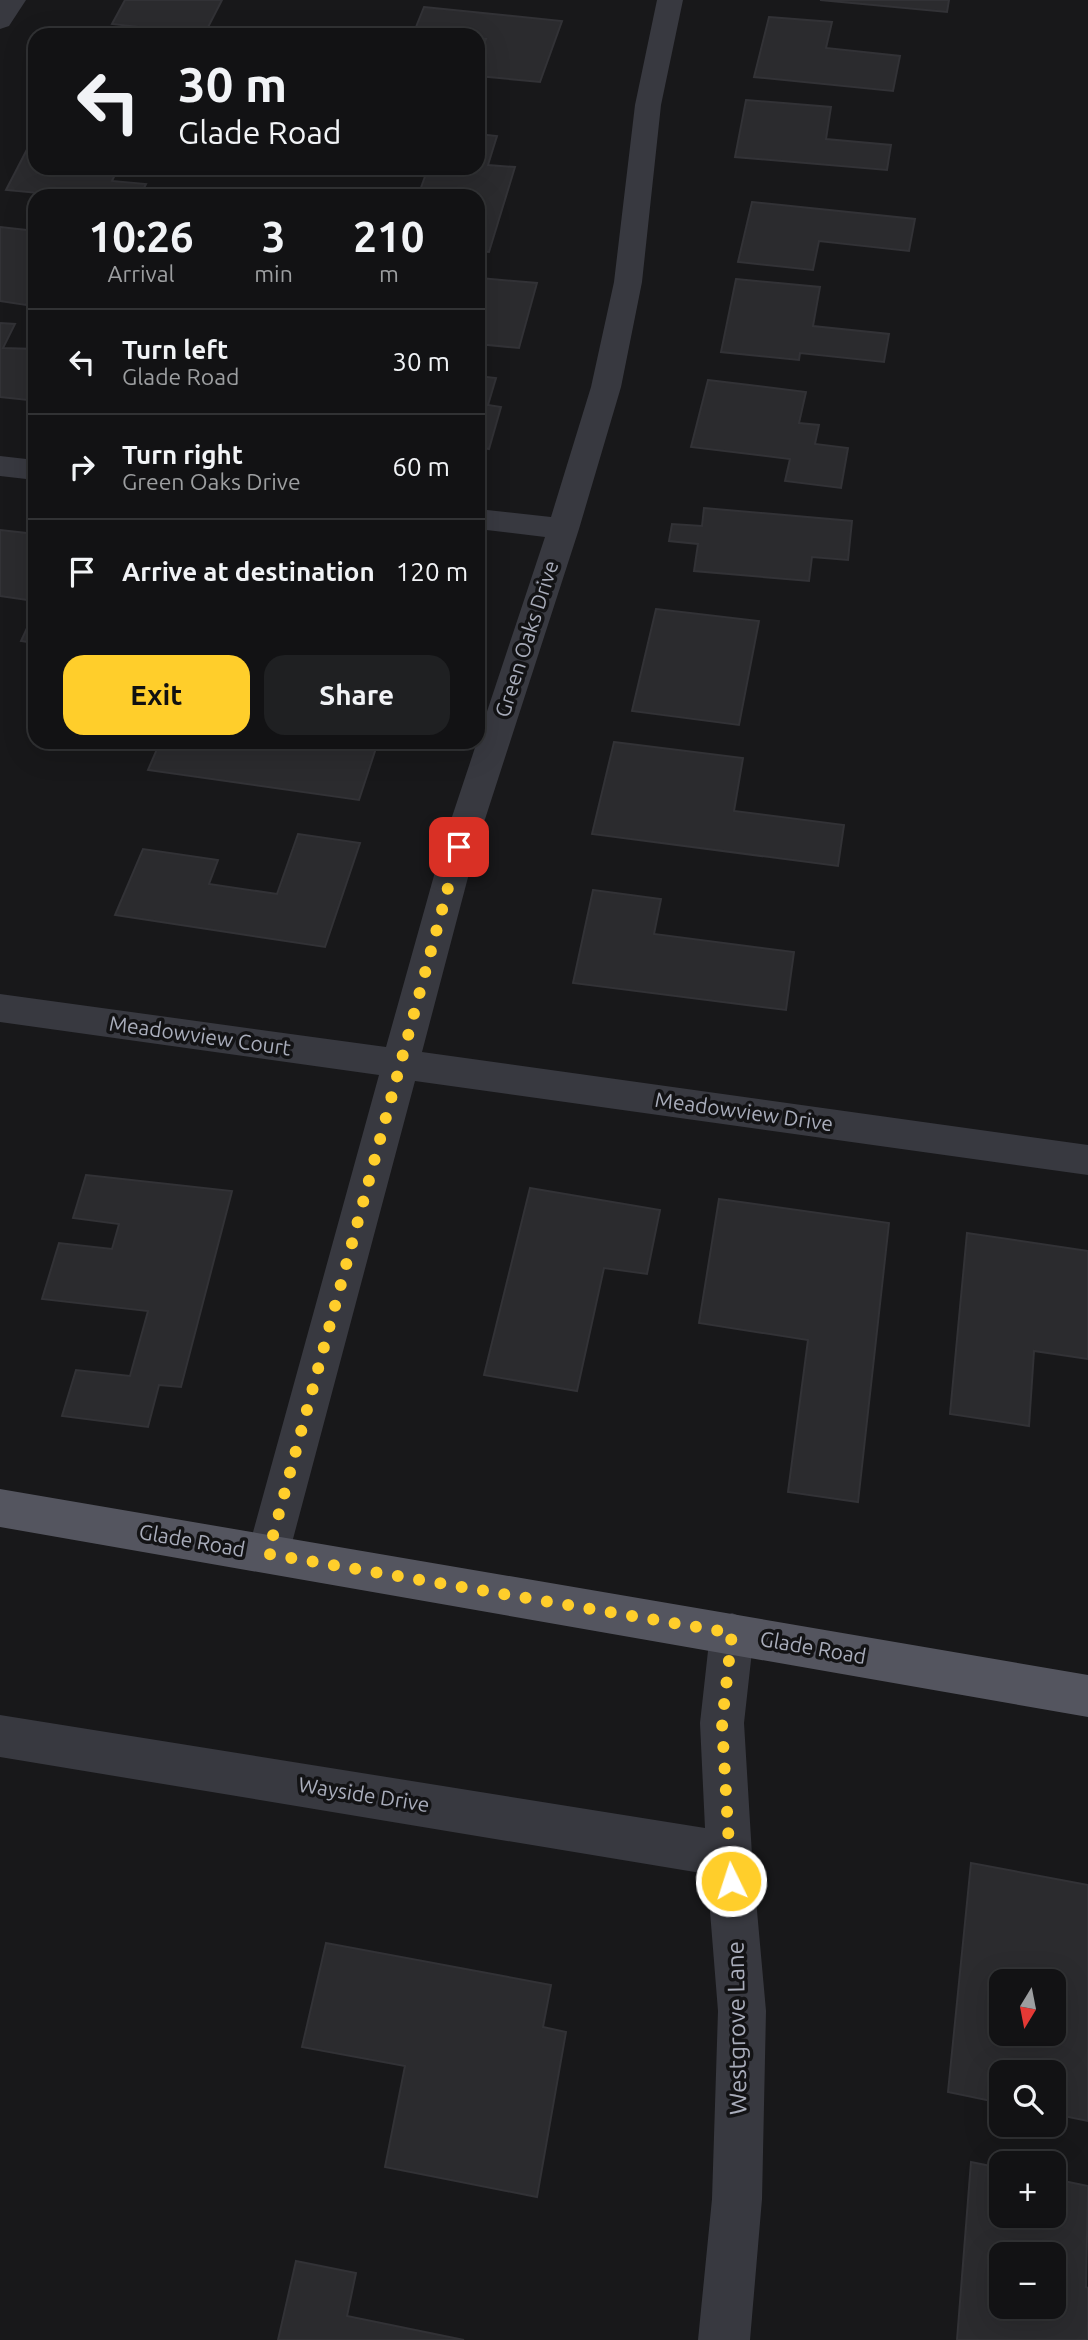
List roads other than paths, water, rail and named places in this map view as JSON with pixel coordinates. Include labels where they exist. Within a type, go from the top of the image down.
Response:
[{"type":"main road","name":"Glade Road","points":[[0,1508],[1088,1696]]},
{"type":"street","points":[[0,21],[13,0]]},
{"type":"street","name":"Green Oaks Drive","points":[[268,1554],[459,847],[563,529],[606,387],[625,295],[648,105],[670,0]]},
{"type":"street","points":[[0,466],[28,469]]},
{"type":"street","points":[[485,520],[563,529]]},
{"type":"street","name":"Meadowview Court","points":[[0,1008],[401,1063]]},
{"type":"street","name":"Meadowview Drive","points":[[401,1063],[1088,1160]]},
{"type":"street","name":"Westgrove Lane","points":[[724,2340],[737,2199],[742,2011],[729,1855],[722,1723],[732,1633]]},
{"type":"street","name":"Wayside Drive","points":[[0,1736],[729,1855]]}]
